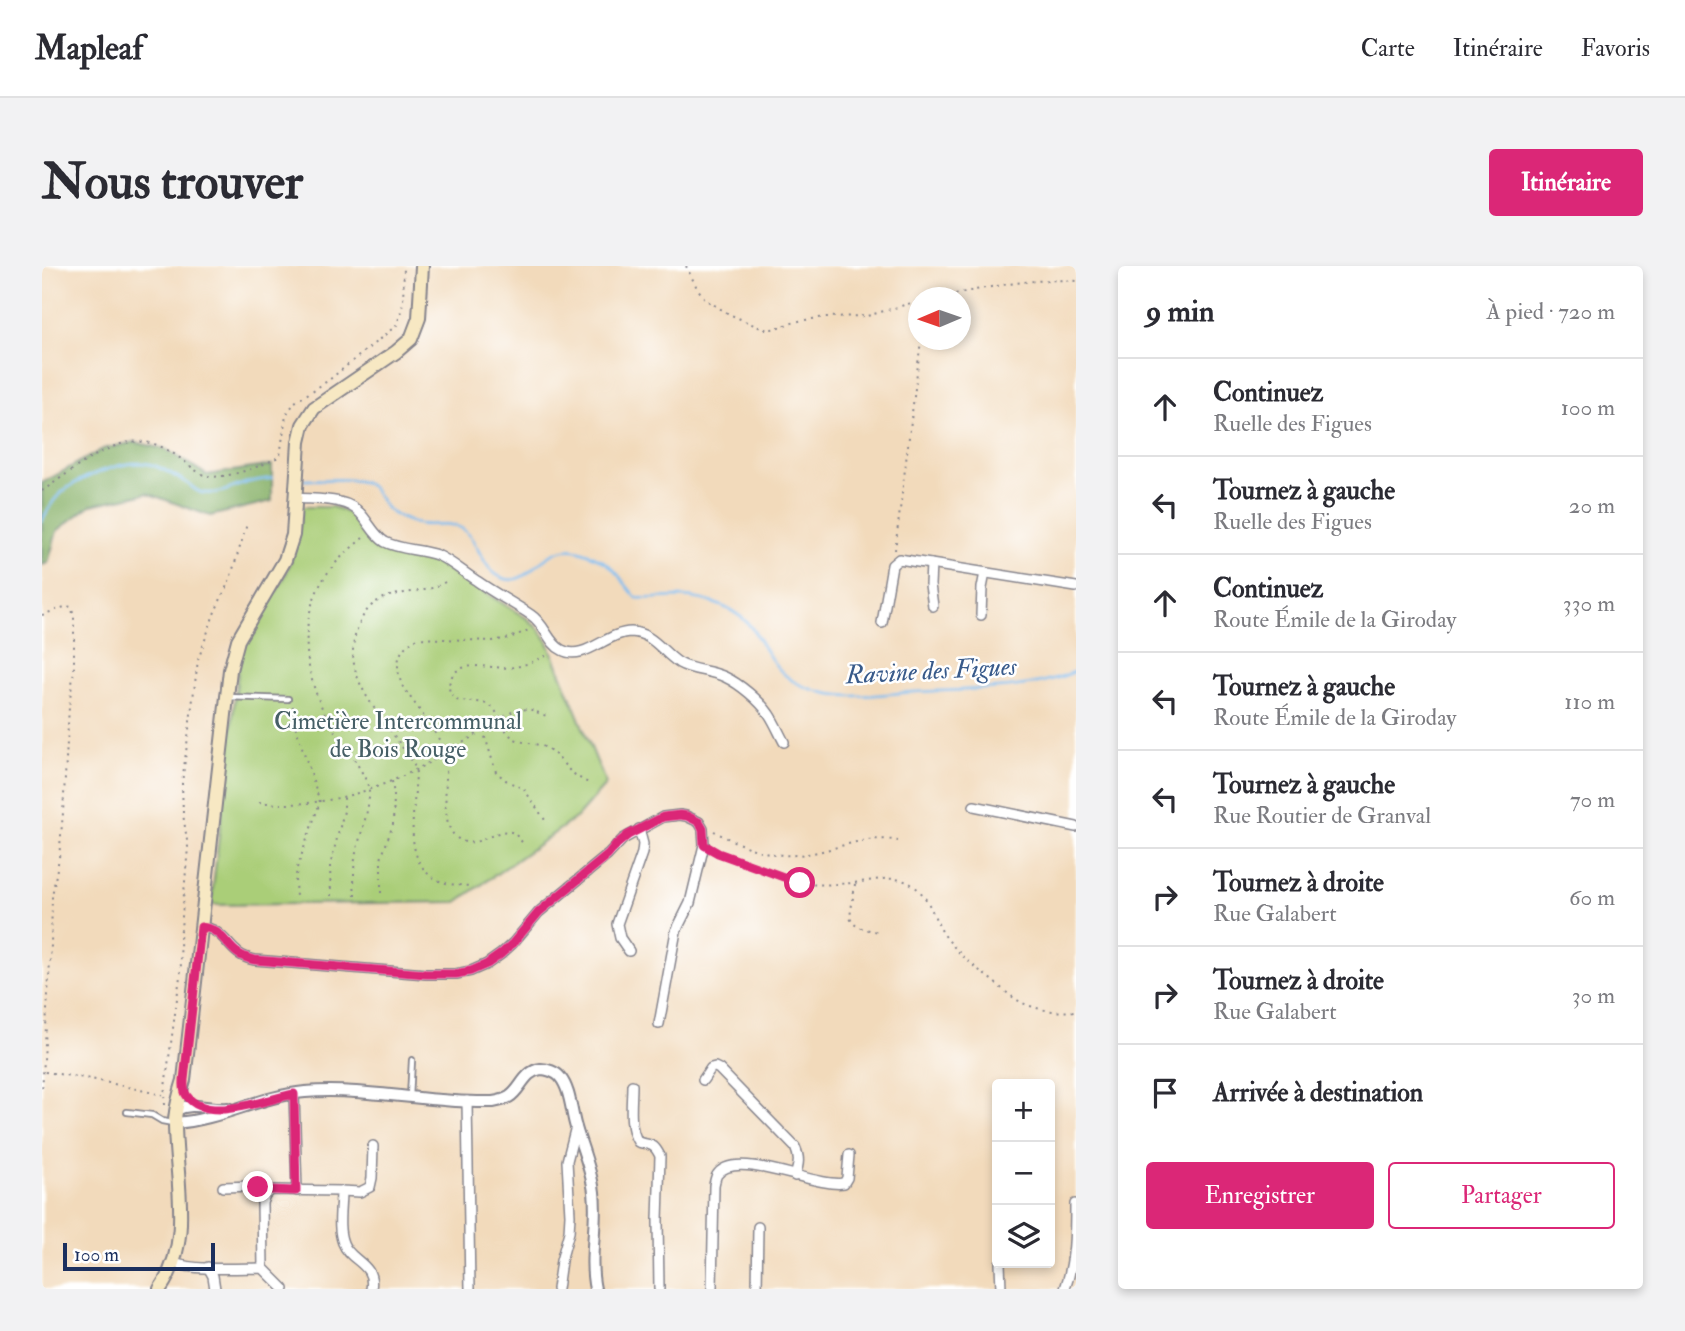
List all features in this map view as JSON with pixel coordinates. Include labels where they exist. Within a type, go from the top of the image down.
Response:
[{"type":"main road","points":[[160,1289],[174,1263],[180,1237],[175,1116],[184,1080],[230,670],[239,640],[285,560],[293,535],[299,442],[303,425],[314,408],[411,339],[419,318],[422,266]]},
{"type":"street","points":[[296,498],[353,506],[384,542],[443,558],[532,616],[542,624],[558,649],[576,653],[621,633],[632,632],[651,638],[682,665],[724,676],[743,689],[769,714],[784,742]]},
{"type":"street","points":[[883,623],[890,571],[895,561],[904,559],[1076,587]]},
{"type":"street","points":[[931,564],[933,606]]},
{"type":"street","points":[[981,615],[985,573]]},
{"type":"street","points":[[974,806],[1076,827]]},
{"type":"street","points":[[201,927],[213,930],[238,955],[255,960],[426,974],[471,971],[501,954],[539,912],[608,855],[622,839],[663,817],[687,816],[699,822],[703,829],[704,845],[690,903],[676,932],[659,1024]]},
{"type":"street","points":[[629,951],[620,938],[617,924],[642,853],[643,844],[639,829]]},
{"type":"street","points":[[703,1080],[711,1068],[719,1069],[795,1147],[800,1156],[795,1176]]},
{"type":"street","points":[[175,1116],[206,1119],[294,1094],[322,1091],[494,1102],[512,1096],[533,1072],[540,1069],[551,1071],[560,1077],[567,1091],[594,1190],[592,1275],[595,1289]]},
{"type":"street","points":[[184,1080],[186,1096],[197,1105]]},
{"type":"street","points":[[632,1085],[632,1125],[635,1138],[638,1142],[656,1147],[660,1156],[659,1289]]},
{"type":"street","points":[[294,1094],[296,1191]]},
{"type":"street","points":[[467,1101],[470,1289]]},
{"type":"street","points":[[175,1116],[184,1106],[221,1109],[245,1107]]},
{"type":"street","points":[[557,1289],[569,1232],[567,1161],[576,1126]]},
{"type":"street","points":[[223,1186],[360,1192],[370,1187],[373,1146]]},
{"type":"street","points":[[712,1289],[716,1175],[724,1169],[743,1165],[844,1183],[849,1155]]},
{"type":"street","points":[[263,1268],[262,1203],[270,1190]]},
{"type":"street","points":[[341,1191],[342,1242],[348,1252],[368,1269],[372,1280],[371,1289]]},
{"type":"street","points":[[1065,1289],[1071,1271],[1075,1204]]},
{"type":"street","points":[[757,1289],[758,1227]]},
{"type":"street","points":[[174,1263],[263,1268],[284,1289]]},
{"type":"street","points":[[208,1267],[215,1289]]},
{"type":"street","points":[[1000,1268],[1001,1289]]},
{"type":"lane","points":[[227,697],[288,699]]},
{"type":"lane","points":[[410,1097],[412,1060]]},
{"type":"lane","points":[[127,1112],[152,1115],[167,1122],[175,1116]]},
{"type":"path","points":[[42,491],[103,451],[128,442],[140,441],[160,445],[208,476],[220,477],[268,464],[280,456],[286,415],[295,402],[329,380],[397,325],[403,304],[404,266]]},
{"type":"path","points":[[686,266],[706,300],[763,329],[825,317],[867,316],[908,304]]},
{"type":"path","points":[[971,291],[1017,282],[1056,279],[1076,281]]},
{"type":"path","points":[[895,561],[920,350]]},
{"type":"path","points":[[175,1116],[167,1108],[164,1096],[181,969],[180,940],[188,847],[182,783],[198,660],[204,639],[230,579],[247,524]]},
{"type":"path","points":[[355,896],[354,863],[370,789],[350,752],[325,715],[311,679],[306,651],[308,621],[314,598],[328,572],[363,538]]},
{"type":"path","points":[[445,582],[429,590],[392,594],[379,601],[362,618],[355,636],[353,656],[359,682],[370,703],[416,770],[413,844],[416,858],[433,878],[450,885],[471,886]]},
{"type":"path","points":[[42,615],[68,606],[73,610],[74,616],[74,669],[59,858],[52,896],[42,1092]]},
{"type":"path","points":[[522,842],[511,832],[500,832],[475,842],[455,836],[448,822],[446,751],[403,687],[397,666],[405,647],[418,638],[492,641],[510,638],[529,630]]},
{"type":"path","points":[[546,656],[514,668],[459,668],[450,678],[452,696],[461,702],[488,705],[501,719],[509,735],[522,743],[548,749],[570,771],[589,783]]},
{"type":"path","points":[[288,699],[293,704],[295,722],[320,802],[297,868],[296,897]]},
{"type":"path","points":[[260,802],[278,805],[320,802],[370,789],[416,770],[515,710],[529,709],[549,718]]},
{"type":"path","points":[[483,729],[496,772],[524,789],[547,823]]},
{"type":"path","points":[[381,893],[381,859],[393,824],[392,779]]},
{"type":"path","points":[[331,896],[330,866],[344,811],[344,796]]},
{"type":"path","points":[[699,822],[730,840],[761,852],[782,855],[814,852],[867,839],[898,841]]},
{"type":"path","points":[[704,845],[718,853],[800,883],[816,885],[892,879],[911,884],[927,901],[952,946],[997,985],[1019,1001],[1044,1010],[1076,1012]]},
{"type":"path","points":[[855,883],[851,922],[854,926],[879,932]]},
{"type":"path","points":[[43,1072],[91,1079],[164,1096]]},
{"type":"green space","points":[[134,442],[165,449],[207,475],[272,465],[272,501],[210,516],[147,493],[91,505],[57,531],[48,563],[42,565],[42,483],[103,449]]},
{"type":"green space","name":"Cimetière Intercommunal de Bois Rouge","points":[[302,507],[333,507],[353,515],[379,546],[394,553],[435,562],[528,619],[539,629],[548,642],[606,784],[577,817],[457,902],[211,905],[240,655],[287,572],[296,545]]},
{"type":"waterway","name":"Ravine des Figues","points":[[42,521],[56,498],[74,484],[99,472],[126,464],[154,465],[202,493],[221,492],[249,482],[272,478]]},
{"type":"waterway","name":"Ravine des Figues","points":[[303,480],[361,482],[373,489],[389,511],[403,519],[420,524],[461,528],[473,540],[491,570],[506,579],[524,575],[560,551],[572,550],[589,554],[607,564],[637,598],[690,598],[731,610],[748,623],[780,671],[800,685],[822,692],[861,696],[996,688],[1038,683],[1076,671]]},
{"type":"route","points":[[258,1187],[296,1191],[294,1094],[245,1107],[221,1109],[197,1105],[186,1096],[184,1080],[201,927],[213,930],[238,955],[255,960],[426,974],[471,971],[501,954],[539,912],[608,855],[622,839],[672,815],[687,816],[699,822],[703,829],[704,845],[718,853],[800,883]]}]
